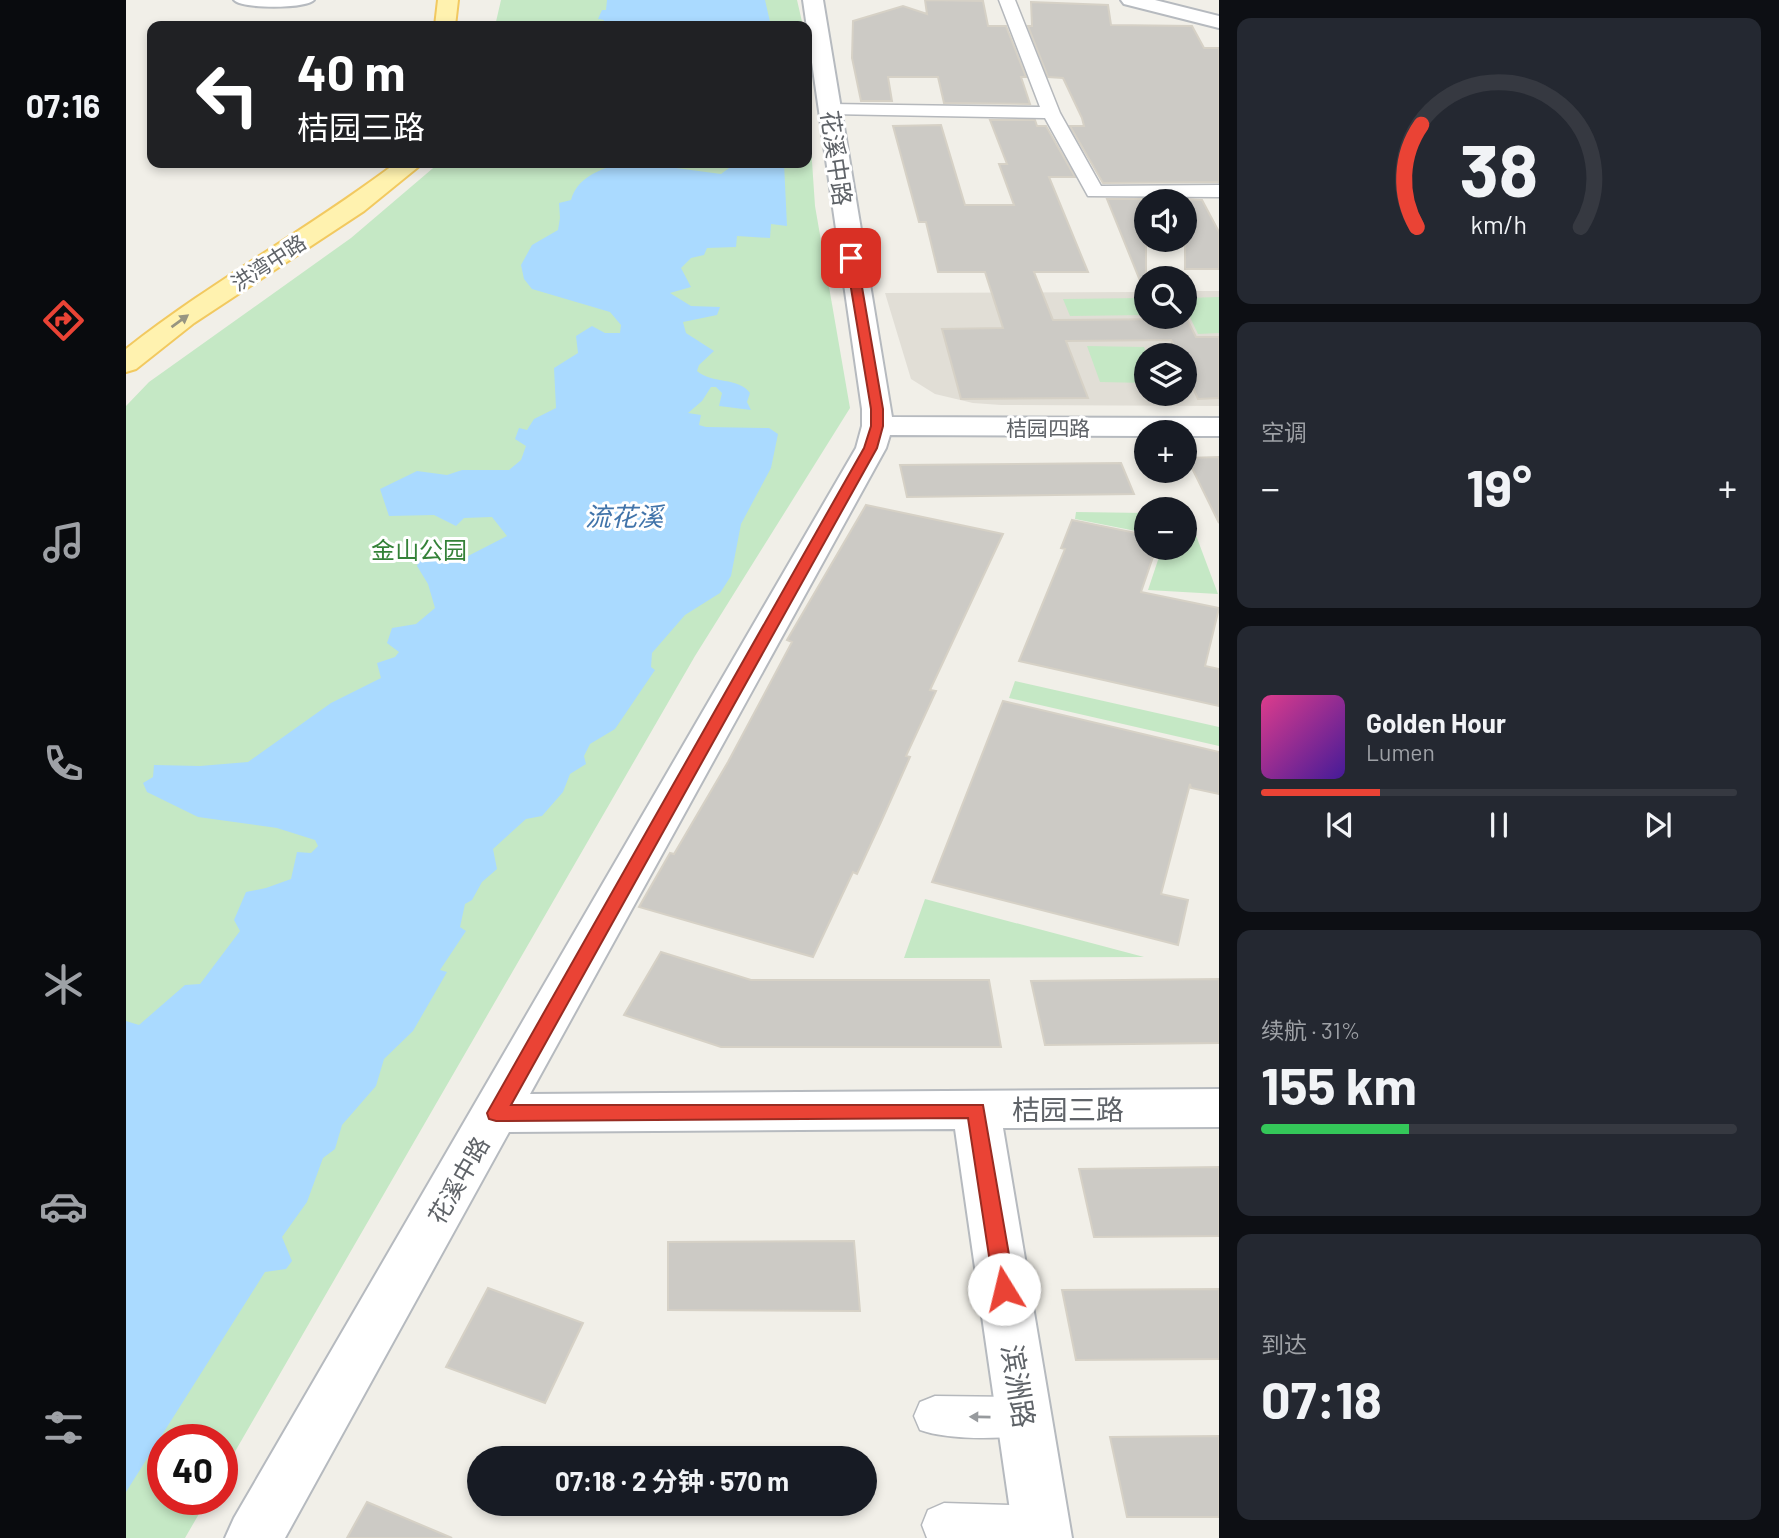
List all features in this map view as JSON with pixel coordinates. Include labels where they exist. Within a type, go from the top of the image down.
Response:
[{"type":"main road","points":[[446,21],[449,0]]},
{"type":"main road","points":[[126,335],[343,193],[376,168]]},
{"type":"main road","name":"洪湾中路","points":[[126,363],[184,317],[355,206],[404,168]]},
{"type":"street","points":[[244,0],[304,0]]},
{"type":"street","name":"花溪中路","points":[[254,1538],[860,469],[877,426],[877,409],[847,235],[813,0]]},
{"type":"street","points":[[1007,0],[1051,113],[1095,192],[1219,191]]},
{"type":"street","points":[[1137,0],[1219,22]]},
{"type":"street","points":[[1160,0],[1219,15]]},
{"type":"street","points":[[831,113],[1026,118],[1051,113]]},
{"type":"street","name":"桔园四路","points":[[877,426],[1219,427]]},
{"type":"street","name":"桔园三路","points":[[496,1113],[1219,1108]]},
{"type":"street","name":"滨洲路","points":[[976,1110],[1042,1533]]},
{"type":"street","points":[[935,1416],[1024,1418]]},
{"type":"street","points":[[944,1525],[1042,1533]]},
{"type":"shaded area","points":[[1197,291],[1219,291],[1219,406],[1197,406],[1197,343],[1134,343],[1134,406],[1001,405],[973,403],[935,394],[911,379],[885,293],[1134,292],[1134,329],[1197,329]]},
{"type":"green space","points":[[501,0],[797,0],[802,21],[496,21]]},
{"type":"green space","name":"金山公园","points":[[812,162],[815,206],[850,408],[695,656],[238,1446],[238,1424],[147,1424],[147,1515],[198,1515],[185,1538],[126,1538],[126,406],[149,382],[351,238],[433,168],[812,168]]},
{"type":"green space","points":[[1219,297],[1219,333],[1198,334],[1196,329],[1197,298]]},
{"type":"green space","points":[[1134,298],[1134,315],[1070,316],[1063,299]]},
{"type":"green space","points":[[1087,346],[1134,347],[1134,383],[1100,382]]},
{"type":"green space","points":[[1076,512],[1134,513],[1134,531],[1075,519]]},
{"type":"green space","points":[[1197,538],[1218,594],[1148,590],[1158,560],[1197,560]]},
{"type":"green space","points":[[1015,681],[1219,727],[1219,746],[1009,698]]},
{"type":"green space","points":[[925,899],[1144,957],[904,958]]},
{"type":"water","points":[[607,0],[765,0],[770,21],[598,19],[602,10],[606,10]]},
{"type":"water","name":"流花溪","points":[[608,168],[676,168],[721,174],[729,168],[784,168],[787,226],[771,224],[770,238],[737,236],[736,247],[707,248],[704,255],[691,258],[681,268],[691,287],[670,293],[691,306],[720,307],[717,315],[683,322],[686,333],[714,351],[699,365],[697,371],[710,378],[732,382],[750,393],[747,402],[751,410],[719,406],[722,393],[716,387],[711,387],[702,401],[688,413],[701,415],[699,425],[706,427],[769,428],[778,434],[771,468],[741,524],[731,576],[720,593],[685,615],[652,653],[651,667],[655,670],[615,729],[590,744],[584,756],[586,764],[570,774],[563,792],[542,816],[526,819],[493,849],[497,869],[482,882],[472,900],[465,904],[460,927],[466,931],[440,970],[447,972],[413,1031],[384,1059],[376,1086],[342,1125],[335,1149],[323,1158],[307,1202],[282,1237],[292,1261],[286,1269],[265,1272],[169,1424],[147,1424],[147,1459],[126,1492],[126,1021],[139,1025],[185,985],[200,984],[240,931],[234,920],[246,892],[291,879],[297,852],[311,853],[318,846],[315,840],[277,828],[198,817],[147,792],[143,783],[153,777],[154,765],[200,766],[248,762],[331,703],[381,678],[377,663],[395,657],[399,652],[387,643],[392,628],[416,624],[435,608],[428,584],[417,566],[422,554],[468,556],[507,536],[492,517],[464,518],[456,526],[434,515],[389,516],[380,489],[417,471],[447,475],[462,470],[509,470],[521,460],[526,446],[515,439],[519,428],[527,430],[534,419],[556,408],[554,368],[578,353],[576,336],[592,326],[605,333],[620,333],[621,325],[610,312],[532,289],[524,279],[521,265],[532,245],[558,230],[559,203],[571,200],[581,183],[589,176]]},
{"type":"building","points":[[925,0],[983,1],[988,26],[1006,26],[1026,77],[1021,77],[1030,104],[944,103],[938,77],[888,77],[892,101],[861,101],[852,58],[853,21],[903,6],[927,14]]},
{"type":"building","points":[[1031,2],[1108,5],[1111,25],[1192,26],[1204,48],[1219,48],[1219,182],[1103,183],[1070,126],[1084,126],[1063,78],[1048,77],[1028,26],[1032,26]]},
{"type":"building","points":[[990,120],[1035,120],[1037,126],[1046,126],[1075,177],[1049,177],[1088,272],[1034,272],[1053,320],[1134,319],[1134,329],[1192,329],[1196,337],[1219,337],[1219,398],[1198,399],[1197,397],[1197,343],[1172,343],[1171,340],[1066,341],[1088,398],[961,399],[942,329],[1003,328],[985,272],[938,272],[926,222],[919,222],[893,126],[941,125],[965,205],[1014,205],[999,164],[1007,164]]},
{"type":"building","points":[[1107,199],[1134,199],[1134,252],[1146,252],[1146,266],[1134,266]]},
{"type":"building","points":[[1197,200],[1202,200],[1219,232],[1219,269],[1185,266],[1185,252],[1197,252]]},
{"type":"building","points":[[1219,457],[1219,523],[1197,478],[1197,458]]},
{"type":"building","points":[[1121,463],[1134,494],[907,497],[900,465]]},
{"type":"building","points":[[866,505],[1003,534],[930,690],[936,691],[906,756],[910,757],[881,822],[857,874],[853,872],[813,957],[639,907],[670,853],[674,854],[728,762],[792,642],[787,640]]},
{"type":"building","points":[[1072,520],[1134,533],[1134,560],[1152,560],[1141,592],[1219,608],[1205,666],[1219,669],[1219,706],[1019,661],[1065,549],[1061,548]]},
{"type":"building","points":[[1003,701],[1219,752],[1219,794],[1191,788],[1190,784],[1161,894],[1188,900],[1178,945],[932,882]]},
{"type":"building","points":[[661,952],[751,980],[989,980],[1001,1047],[721,1047],[624,1015]]},
{"type":"building","points":[[1219,979],[1219,1043],[1045,1045],[1031,981]]},
{"type":"building","points":[[1219,1167],[1219,1236],[1094,1237],[1079,1169]]},
{"type":"building","points":[[854,1241],[860,1311],[668,1310],[668,1242]]},
{"type":"building","points":[[488,1288],[583,1323],[545,1403],[446,1367]]},
{"type":"building","points":[[1219,1289],[1219,1359],[1076,1360],[1062,1290]]},
{"type":"building","points":[[1219,1436],[1219,1517],[1127,1517],[1110,1437]]},
{"type":"building","points":[[367,1502],[452,1538],[347,1538]]},
{"type":"route","points":[[851,258],[877,409],[877,426],[871,448],[496,1113],[976,1110],[1004,1289]]}]
